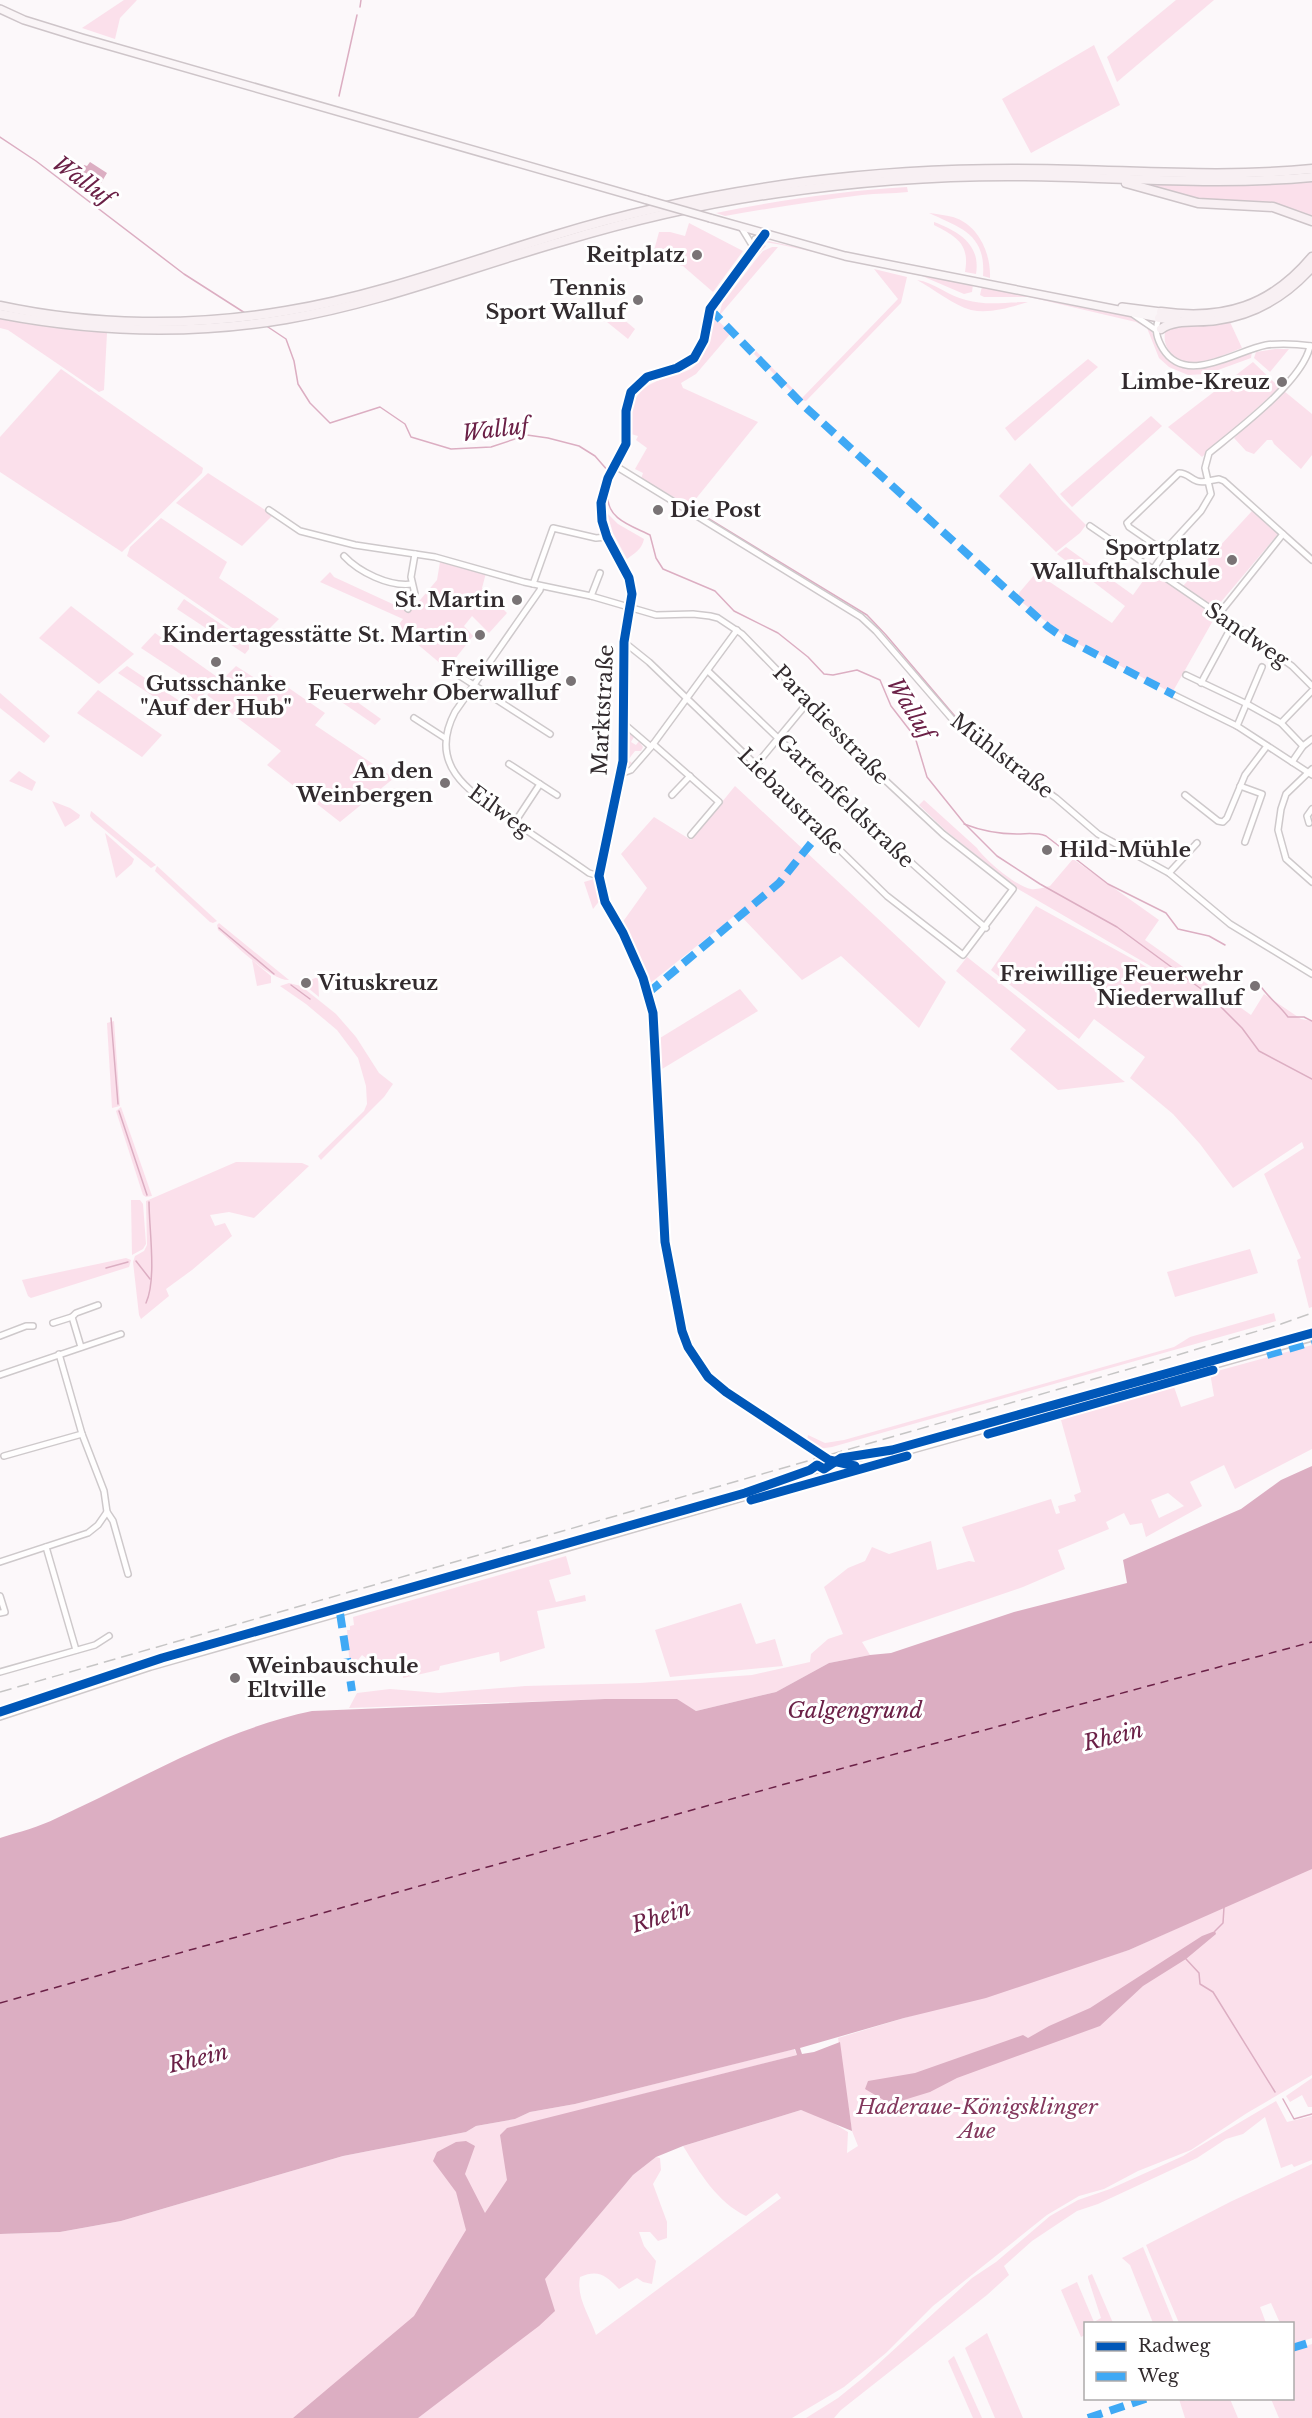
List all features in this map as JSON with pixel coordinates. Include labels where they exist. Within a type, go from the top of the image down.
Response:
[{"type":"highway","points":[[0,314],[98,323],[192,328],[262,322],[332,310],[560,234],[655,208],[740,191],[822,179],[972,169],[1223,174],[1312,169]]},
{"type":"highway","points":[[414,283],[615,226],[773,194],[862,183],[949,177],[1223,181],[1312,177]]},
{"type":"highway","points":[[1097,178],[1105,182],[1132,184],[1208,204],[1273,207],[1312,221]]},
{"type":"highway","points":[[1161,316],[1200,315],[1239,309],[1276,291],[1296,275],[1312,257]]},
{"type":"highway","points":[[1158,330],[1172,324],[1228,318],[1263,307],[1282,295],[1312,267]]},
{"type":"highway","points":[[0,306],[98,323]]},
{"type":"highway","points":[[1161,316],[1201,322]]},
{"type":"main road","points":[[0,9],[75,36],[845,256],[1161,316]]},
{"type":"main road","points":[[1094,304],[1130,313],[1161,316]]},
{"type":"street","points":[[741,227],[751,249]]},
{"type":"street","name":"Marktstraße","points":[[765,234],[758,245],[751,249],[710,309],[704,340],[694,358],[676,368],[647,377],[631,392],[626,411],[626,444],[612,470],[601,503],[602,521],[629,578],[632,594],[624,642],[623,761],[599,876],[605,902],[633,957],[648,993],[655,1024],[666,1252],[682,1331],[688,1347],[702,1369],[719,1387],[826,1459]]},
{"type":"street","points":[[1130,313],[1158,330]]},
{"type":"street","points":[[1154,568],[1163,555],[1164,549],[1201,511],[1210,494],[1205,468],[1209,453],[1284,388],[1304,363],[1311,346],[1265,345],[1200,366],[1192,366],[1171,358],[1160,341],[1158,330],[1161,316]]},
{"type":"street","name":"Mühlstraße","points":[[612,470],[861,617],[953,720],[990,752],[1056,798],[1098,834],[1169,873],[1230,924],[1312,974]]},
{"type":"street","points":[[1164,549],[1129,527],[1128,521],[1179,473],[1184,473],[1197,482],[1222,479],[1312,560]]},
{"type":"street","name":"Paradiesstraße","points":[[269,510],[300,531],[355,545],[435,557],[533,584],[591,596],[656,615],[693,614],[718,618],[737,630],[809,701],[872,768],[935,826],[1013,889],[986,928]]},
{"type":"street","name":"Sandweg","points":[[1090,526],[1292,666],[1312,686]]},
{"type":"street","points":[[533,584],[553,528],[596,538],[608,537]]},
{"type":"street","points":[[1219,614],[1283,534]]},
{"type":"street","points":[[408,609],[415,594],[412,584],[415,554]]},
{"type":"street","points":[[344,556],[361,571],[400,584],[412,584]]},
{"type":"street","points":[[591,596],[600,573]]},
{"type":"street","points":[[414,718],[445,738],[450,720],[472,685],[541,586]]},
{"type":"street","points":[[1201,683],[1233,624]]},
{"type":"street","points":[[620,774],[631,770],[652,745],[737,630]]},
{"type":"street","name":"Liebaustraße","points":[[624,642],[649,662],[756,765],[773,785],[887,896],[963,955],[986,928]]},
{"type":"street","points":[[1238,726],[1262,667]]},
{"type":"street","points":[[449,669],[550,734]]},
{"type":"street","name":"Gartenfeldstraße","points":[[708,670],[915,868],[986,928]]},
{"type":"street","points":[[1186,675],[1281,723],[1303,746]]},
{"type":"street","points":[[1281,723],[1312,691]]},
{"type":"street","points":[[1173,695],[1238,726],[1311,772],[1287,794],[1281,809],[1278,830],[1280,845],[1289,864],[1312,882]]},
{"type":"street","points":[[756,765],[809,701]]},
{"type":"street","points":[[623,723],[719,802],[691,836]]},
{"type":"street","name":"Eilweg","points":[[445,738],[450,764],[461,783],[471,792],[589,873],[599,876]]},
{"type":"street","points":[[1292,762],[1303,746],[1312,740]]},
{"type":"street","points":[[1185,795],[1218,821],[1223,822],[1227,818],[1249,768],[1267,746]]},
{"type":"street","points":[[509,764],[557,795]]},
{"type":"street","points":[[672,795],[690,776]]},
{"type":"street","points":[[515,822],[540,784]]},
{"type":"street","points":[[1240,786],[1262,794],[1245,842]]},
{"type":"street","points":[[1309,824],[1307,816],[1312,809]]},
{"type":"street","points":[[1169,873],[1197,843]]},
{"type":"street","points":[[53,1323],[98,1305]]},
{"type":"street","points":[[72,1317],[81,1347]]},
{"type":"street","points":[[0,1336],[26,1326],[33,1326]]},
{"type":"street","points":[[0,1375],[121,1334]]},
{"type":"street","points":[[0,1717],[151,1667],[832,1472],[1312,1338]]},
{"type":"street","points":[[59,1354],[82,1434],[104,1491],[107,1512],[113,1521],[128,1574]]},
{"type":"street","points":[[4,1456],[82,1434]]},
{"type":"street","points":[[826,1459],[855,1466]]},
{"type":"street","points":[[826,1459],[832,1472]]},
{"type":"street","points":[[816,1477],[826,1459]]},
{"type":"street","points":[[0,1562],[88,1533],[98,1525],[107,1512]]},
{"type":"street","points":[[46,1548],[76,1650]]},
{"type":"street","points":[[0,1596],[5,1612],[0,1613]]},
{"type":"street","points":[[0,1672],[95,1645],[109,1636]]},
{"type":"green space","points":[[124,0],[137,0],[120,18],[115,39],[82,28]]},
{"type":"green space","points":[[1176,0],[1214,0],[1117,82],[1107,57]]},
{"type":"green space","points":[[1094,45],[1120,105],[1031,153],[1002,99]]},
{"type":"green space","points":[[1312,180],[1312,219],[1300,213],[1200,200],[1138,182]]},
{"type":"green space","points":[[907,187],[908,192],[862,195],[725,216],[716,213],[811,197]]},
{"type":"green space","points":[[929,213],[953,217],[962,221],[976,233],[986,250],[990,278],[983,276],[980,251],[969,234]]},
{"type":"green space","points":[[934,222],[966,240],[975,254],[976,274],[965,272],[966,255],[960,243],[949,233],[934,225]]},
{"type":"green space","name":"Reitplatz","points":[[689,223],[743,251],[713,292],[683,266],[652,258],[659,232],[685,236]]},
{"type":"green space","points":[[765,242],[973,284],[972,292],[964,294],[922,276]]},
{"type":"green space","points":[[764,244],[766,246],[720,302],[718,301]]},
{"type":"green space","points":[[778,247],[719,316],[722,304],[757,258],[763,251]]},
{"type":"green space","points":[[874,269],[907,277],[901,303],[806,401],[800,400],[754,354],[756,351],[802,398],[898,299]]},
{"type":"green space","points":[[917,280],[974,302],[1028,302],[993,311],[971,310],[950,301]]},
{"type":"green space","points":[[982,286],[1093,306],[1134,319],[1150,329],[1155,342],[1165,356],[1184,368],[1206,368],[1252,351],[1251,358],[1207,374],[1188,375],[1169,367],[1159,358],[1147,328],[1136,322],[1029,297],[984,297],[980,295]]},
{"type":"green space","points":[[615,312],[635,329],[628,339],[607,322]]},
{"type":"green space","points":[[714,317],[731,333],[696,374],[681,383],[683,388],[758,422],[690,506],[641,479],[643,473],[635,469],[647,448],[636,440],[638,436],[631,434],[632,409],[639,394],[652,383],[685,372],[697,364],[711,335]]},
{"type":"green space","points":[[0,318],[107,333],[104,390],[99,392],[8,330],[0,328]]},
{"type":"green space","points":[[1230,322],[1242,348],[1204,361],[1194,362],[1176,358],[1169,351],[1165,332],[1171,326],[1199,326]]},
{"type":"green space","points":[[1289,349],[1270,372],[1254,358],[1256,352]]},
{"type":"green space","points":[[1088,359],[1098,367],[1015,441],[1005,428]]},
{"type":"green space","points":[[1253,362],[1280,388],[1202,457],[1168,427]]},
{"type":"green space","points":[[61,369],[203,468],[202,473],[122,552],[0,472],[0,437]]},
{"type":"green space","points":[[1284,391],[1312,414],[1312,455],[1301,469],[1272,440],[1267,440],[1254,454],[1246,451],[1234,438]]},
{"type":"green space","points":[[1151,416],[1162,426],[1072,507],[1060,494]]},
{"type":"green space","points":[[1030,463],[1086,525],[1080,533],[1056,552],[999,496]]},
{"type":"green space","points":[[208,473],[273,515],[242,546],[176,503]]},
{"type":"green space","name":"Sportplatz Wallufthalschule","points":[[1252,511],[1278,534],[1215,609],[1183,586]]},
{"type":"green space","points":[[607,513],[618,524],[644,539],[640,548],[627,559],[613,533]]},
{"type":"green space","points":[[161,518],[227,562],[219,578],[279,619],[256,642],[127,556],[130,547]]},
{"type":"green space","points":[[1066,547],[1133,595],[1151,570],[1215,617],[1172,693],[1065,637],[1018,599],[1019,593],[1036,573],[1112,623],[1125,606],[1057,554]]},
{"type":"green space","points":[[440,562],[486,573],[482,588],[507,613],[489,633],[472,616],[464,626],[473,636],[447,669],[397,627],[403,619],[320,582],[330,572],[334,577],[410,612],[437,580]]},
{"type":"green space","points":[[184,599],[249,643],[249,649],[245,654],[177,609]]},
{"type":"green space","points":[[71,606],[134,654],[99,684],[39,638]]},
{"type":"green space","points":[[155,633],[220,679],[197,701],[176,687],[182,675],[141,648]]},
{"type":"green space","points":[[127,666],[190,708],[183,716],[118,673]]},
{"type":"green space","points":[[236,666],[261,682],[267,673],[325,713],[315,725],[394,778],[340,822],[267,765],[281,751],[207,695]]},
{"type":"green space","points":[[98,690],[162,735],[142,757],[77,713]]},
{"type":"green space","points":[[0,693],[50,736],[44,743],[0,708]]},
{"type":"green space","points":[[346,694],[381,719],[375,725],[340,701]]},
{"type":"green space","points":[[626,730],[634,737],[631,742],[636,745],[639,741],[643,747],[641,751],[635,751],[628,760],[632,763],[628,766],[626,764]]},
{"type":"green space","points":[[19,771],[36,782],[32,791],[9,781]]},
{"type":"green space","points":[[735,786],[946,982],[919,1028],[841,956],[802,980],[738,913],[648,985],[622,923],[647,888],[621,854],[654,817],[691,840]]},
{"type":"green space","points":[[924,800],[993,865],[1025,887],[1038,889],[1050,886],[1073,859],[1159,920],[1145,940],[1251,1015],[1264,994],[1301,1019],[1312,1021],[1312,1307],[1309,1308],[1297,1260],[1301,1258],[1264,1174],[1304,1148],[1302,1142],[1233,1188],[1200,1144],[1173,1114],[1130,1078],[1145,1057],[1094,1019],[1079,1039],[991,970],[1036,906],[1140,963],[1175,985],[1178,982],[1018,889],[946,831],[919,805]]},
{"type":"green space","points":[[52,801],[70,808],[80,815],[79,818],[65,827]]},
{"type":"green space","points":[[91,811],[156,865],[151,868],[93,820],[90,816]]},
{"type":"green space","points":[[105,833],[134,859],[132,864],[116,878]]},
{"type":"green space","points":[[157,866],[217,921],[210,922],[155,871]]},
{"type":"green space","points":[[594,879],[601,899],[593,909],[584,882]]},
{"type":"green space","points":[[219,923],[289,980],[281,979],[252,960],[218,930]]},
{"type":"green space","points":[[967,957],[1125,1082],[1058,1090],[1010,1049],[1026,1030],[956,971]]},
{"type":"green space","points":[[252,960],[271,976],[271,983],[257,986]]},
{"type":"green space","points":[[318,977],[319,997],[302,983]]},
{"type":"green space","points":[[289,983],[301,986],[336,1014],[356,1037],[379,1073],[393,1084],[384,1097],[321,1160],[318,1156],[364,1111],[367,1104],[366,1086],[358,1058],[337,1030],[280,986]]},
{"type":"green space","points":[[740,989],[758,1011],[662,1069],[660,1038]]},
{"type":"green space","points":[[114,1021],[120,1106],[112,1108],[107,1023]]},
{"type":"green space","points":[[121,1107],[152,1196],[143,1195],[116,1111]]},
{"type":"green space","points":[[236,1162],[302,1163],[309,1166],[254,1218],[229,1212],[210,1215],[215,1226],[225,1223],[232,1236],[166,1289],[169,1296],[141,1319],[133,1262],[135,1256],[144,1251],[147,1245],[146,1201]]},
{"type":"green space","points":[[131,1200],[140,1200],[143,1204],[146,1244],[143,1249],[132,1255]]},
{"type":"green space","points":[[1250,1249],[1258,1273],[1175,1297],[1167,1272]]},
{"type":"green space","points":[[126,1258],[131,1260],[129,1267],[31,1298],[22,1280]]},
{"type":"green space","points":[[1274,1313],[1276,1321],[832,1447],[818,1449],[807,1440],[808,1435],[825,1443],[844,1440],[1174,1347],[1190,1337]]},
{"type":"green space","points":[[1312,1345],[1312,1449],[1235,1489],[1224,1465],[1190,1482],[1202,1506],[1146,1537],[1142,1523],[1130,1525],[1124,1513],[1106,1522],[1109,1529],[1058,1550],[1065,1569],[1023,1587],[862,1642],[870,1655],[829,1663],[776,1692],[696,1711],[676,1699],[605,1699],[349,1708],[357,1693],[390,1689],[439,1693],[525,1686],[640,1683],[752,1675],[810,1662],[811,1654],[828,1639],[843,1634],[824,1587],[848,1568],[865,1561],[872,1547],[889,1554],[931,1541],[937,1570],[969,1561],[975,1562],[962,1527],[1051,1499],[1056,1514],[1060,1513],[1058,1506],[1076,1501],[1074,1495],[1081,1492],[1061,1420],[1173,1384],[1181,1407],[1214,1396],[1210,1373]],"holes":[[[1168,1493],[1184,1506],[1159,1518],[1151,1500]]]},
{"type":"green space","points":[[566,1556],[571,1574],[549,1580],[556,1602],[585,1595],[586,1601],[537,1611],[545,1648],[500,1662],[499,1652],[440,1666],[439,1670],[403,1678],[403,1662],[381,1664],[372,1662],[362,1655],[350,1670],[347,1630],[354,1625],[353,1617]]},
{"type":"green space","points":[[741,1603],[756,1644],[775,1639],[783,1666],[670,1677],[655,1630]]},
{"type":"green space","name":"Haderaue-Königsklinger Aue","points":[[1312,1867],[1312,2075],[1247,2113],[1191,2150],[1138,2171],[1104,2189],[1079,2196],[1047,2215],[933,2306],[886,2353],[844,2387],[792,2418],[0,2418],[0,2234],[60,2232],[121,2221],[343,2156],[466,2132],[476,2126],[515,2119],[530,2112],[575,2104],[794,2049],[797,2055],[573,2112],[544,2279],[633,2175],[656,2157],[660,2158],[661,2170],[653,2184],[667,2222],[667,2238],[658,2241],[650,2232],[639,2232],[644,2246],[656,2261],[652,2284],[637,2278],[619,2289],[602,2275],[592,2274],[580,2277],[582,2300],[596,2335],[781,2198],[777,2193],[746,2216],[718,2195],[683,2146],[801,2110],[825,2118],[848,2132],[847,2153],[858,2146],[852,2131],[838,2038],[1129,1950]]},
{"type":"green space","points":[[1312,2078],[1312,2107],[1308,2107],[1302,2095],[1290,2102],[1286,2096]]},
{"type":"green space","points":[[1276,2101],[1287,2122],[1312,2116],[1312,2160],[1294,2167],[1292,2164],[1281,2168],[1265,2117],[1243,2134],[1226,2139],[1197,2158],[1098,2204],[1077,2211],[1032,2241],[1004,2266],[1009,2275],[987,2295],[841,2410],[834,2418],[806,2418],[838,2398],[864,2377],[972,2278],[996,2262],[1050,2216],[1078,2200],[1110,2189],[1183,2156]]},
{"type":"green space","points":[[1312,2164],[1312,2338],[1294,2344],[1294,2322],[1280,2322],[1271,2303],[1260,2307],[1266,2322],[1179,2322],[1146,2245],[1232,2201]]},
{"type":"green space","points":[[1143,2247],[1174,2322],[1153,2322],[1130,2265],[1122,2258]]},
{"type":"green space","points":[[1092,2274],[1113,2322],[1094,2322],[1101,2318],[1088,2276]]},
{"type":"green space","points":[[1077,2282],[1094,2322],[1084,2322],[1084,2336],[1081,2337],[1061,2290]]},
{"type":"green space","points":[[987,2333],[1023,2418],[995,2418],[965,2348]]},
{"type":"green space","points":[[1312,2344],[1312,2418],[1279,2418],[1271,2400],[1294,2400],[1294,2350]]},
{"type":"green space","points":[[954,2356],[982,2418],[973,2418],[948,2361]]},
{"type":"green space","points":[[1179,2400],[1230,2400],[1238,2418],[1185,2418]]},
{"type":"water","points":[[90,162],[107,173],[101,183],[86,173],[80,172],[84,165],[87,166]]},
{"type":"water","points":[[1312,1466],[1312,1869],[1129,1950],[986,1998],[904,2018],[800,2048],[802,2054],[840,2042],[852,2131],[801,2110],[683,2146],[656,2157],[633,2175],[545,2279],[555,2311],[539,2326],[418,2418],[293,2418],[414,2316],[466,2230],[456,2192],[433,2161],[437,2152],[456,2142],[466,2141],[475,2146],[465,2174],[485,2213],[507,2180],[500,2135],[507,2128],[797,2055],[795,2049],[575,2104],[530,2112],[515,2119],[476,2126],[466,2132],[343,2156],[121,2221],[60,2232],[0,2234],[0,1838],[50,1821],[213,1743],[278,1719],[312,1711],[605,1699],[677,1699],[696,1711],[776,1692],[829,1663],[891,1653],[1014,1612],[1127,1583],[1123,1560],[1241,1509],[1281,1480]]},
{"type":"water","points":[[1215,1931],[1216,1934],[1186,1959],[1143,1986],[1100,2026],[957,2078],[930,2092],[894,2103],[887,2102],[865,2089],[868,2081],[915,2073],[1023,2035],[1028,2038],[1090,2008],[1202,1936]]},
{"type":"waterway","points":[[360,7],[361,0]]},
{"type":"waterway","points":[[339,96],[357,15]]},
{"type":"waterway","name":"Walluf","points":[[0,137],[36,161],[184,274],[245,313]]},
{"type":"waterway","name":"Walluf","points":[[265,325],[286,339],[294,361],[298,384],[310,403],[330,423],[380,407],[405,424],[411,437],[451,449],[491,447],[527,435],[548,438],[579,446],[595,456],[609,472]]},
{"type":"waterway","name":"Walluf","points":[[612,476],[608,495],[611,510],[628,525],[650,535],[656,558],[663,569],[715,591],[734,611],[778,633],[808,657],[824,674],[833,675],[857,670],[880,680],[891,706],[915,737],[927,777],[964,823],[997,856],[1040,884],[1117,927],[1208,994],[1242,1028],[1259,1051],[1312,1079]]},
{"type":"waterway","points":[[688,506],[867,615],[959,721]]},
{"type":"waterway","points":[[987,746],[995,752]]},
{"type":"waterway","points":[[999,755],[1047,786],[1063,801]]},
{"type":"waterway","name":"Walluf","points":[[964,824],[997,833],[1046,836],[1108,884],[1166,913],[1178,929],[1209,936],[1225,945]]},
{"type":"waterway","points":[[1111,838],[1138,851]]},
{"type":"waterway","points":[[219,928],[274,974]]},
{"type":"waterway","points":[[291,985],[310,999]]},
{"type":"waterway","name":"Walluf","points":[[1262,988],[1288,1017],[1304,1017],[1312,1021]]},
{"type":"waterway","points":[[111,1018],[118,1104]]},
{"type":"waterway","points":[[119,1111],[147,1195]]},
{"type":"waterway","points":[[146,1303],[152,1268],[149,1202]]},
{"type":"waterway","points":[[136,1261],[150,1279]]},
{"type":"waterway","points":[[106,1268],[128,1262]]},
{"type":"waterway","points":[[1215,1931],[1223,1923],[1224,1907]]},
{"type":"waterway","points":[[1186,1959],[1199,1973],[1200,1984],[1213,1992],[1275,2092]]},
{"type":"waterway","points":[[1283,2099],[1294,2119],[1312,2114]]},
{"type":"ferry route","points":[[0,2003],[821,1774],[1312,1642]]},
{"type":"railway","points":[[0,1692],[1164,1359],[1312,1313]]},
{"type":"marked path","points":[[710,309],[803,405],[1048,627],[1174,695]]},
{"type":"marked path","points":[[648,993],[779,883],[821,831]]},
{"type":"marked path","points":[[1267,1355],[1312,1342]]},
{"type":"marked path","points":[[340,1613],[352,1691]]},
{"type":"marked path","points":[[1294,2347],[1312,2342]]},
{"type":"marked path","points":[[1088,2418],[1142,2400]]},
{"type":"cycle path","points":[[765,234],[710,309],[704,340],[694,358],[677,368],[647,377],[631,392],[626,411],[626,444],[608,478],[601,503],[602,521],[607,537],[629,578],[632,594],[624,642],[623,761],[599,876],[605,902],[623,933],[643,978],[653,1013],[665,1242],[682,1331],[688,1347],[708,1377],[726,1392],[829,1460],[855,1466]]},
{"type":"cycle path","points":[[0,1712],[162,1658],[745,1493],[810,1470],[817,1465],[824,1469],[841,1458],[892,1450],[1312,1333]]},
{"type":"cycle path","points":[[988,1434],[1213,1370]]},
{"type":"cycle path","points":[[751,1500],[907,1456]]},
{"type":"place","name":"Reitplatz","points":[[697,255]]},
{"type":"place","name":"Tennis Sport Walluf","points":[[638,300]]},
{"type":"place","name":"Limbe-Kreuz","points":[[1282,382]]},
{"type":"place","name":"Die Post","points":[[658,510]]},
{"type":"place","name":"Sportplatz Wallufthalschule","points":[[1232,560]]},
{"type":"place","name":"St. Martin","points":[[517,600]]},
{"type":"place","name":"Kindertagesstätte St. Martin","points":[[480,635]]},
{"type":"place","name":"Gutsschänke \"Auf der Hub\"","points":[[216,662]]},
{"type":"place","name":"Freiwillige Feuerwehr Oberwalluf","points":[[571,681]]},
{"type":"place","name":"An den Weinbergen","points":[[445,783]]},
{"type":"place","name":"Hild-Mühle","points":[[1047,850]]},
{"type":"place","name":"Vituskreuz","points":[[306,983]]},
{"type":"place","name":"Freiwillige Feuerwehr Niederwalluf","points":[[1255,986]]},
{"type":"place","name":"Weinbauschule Eltville","points":[[235,1678]]},
{"type":"water label","name":"Galgengrund","points":[[855,1710]]},
{"type":"water label","name":"Rhein","points":[[1113,1736]]},
{"type":"water label","name":"Rhein","points":[[661,1916]]},
{"type":"water label","name":"Rhein","points":[[198,2058]]}]
